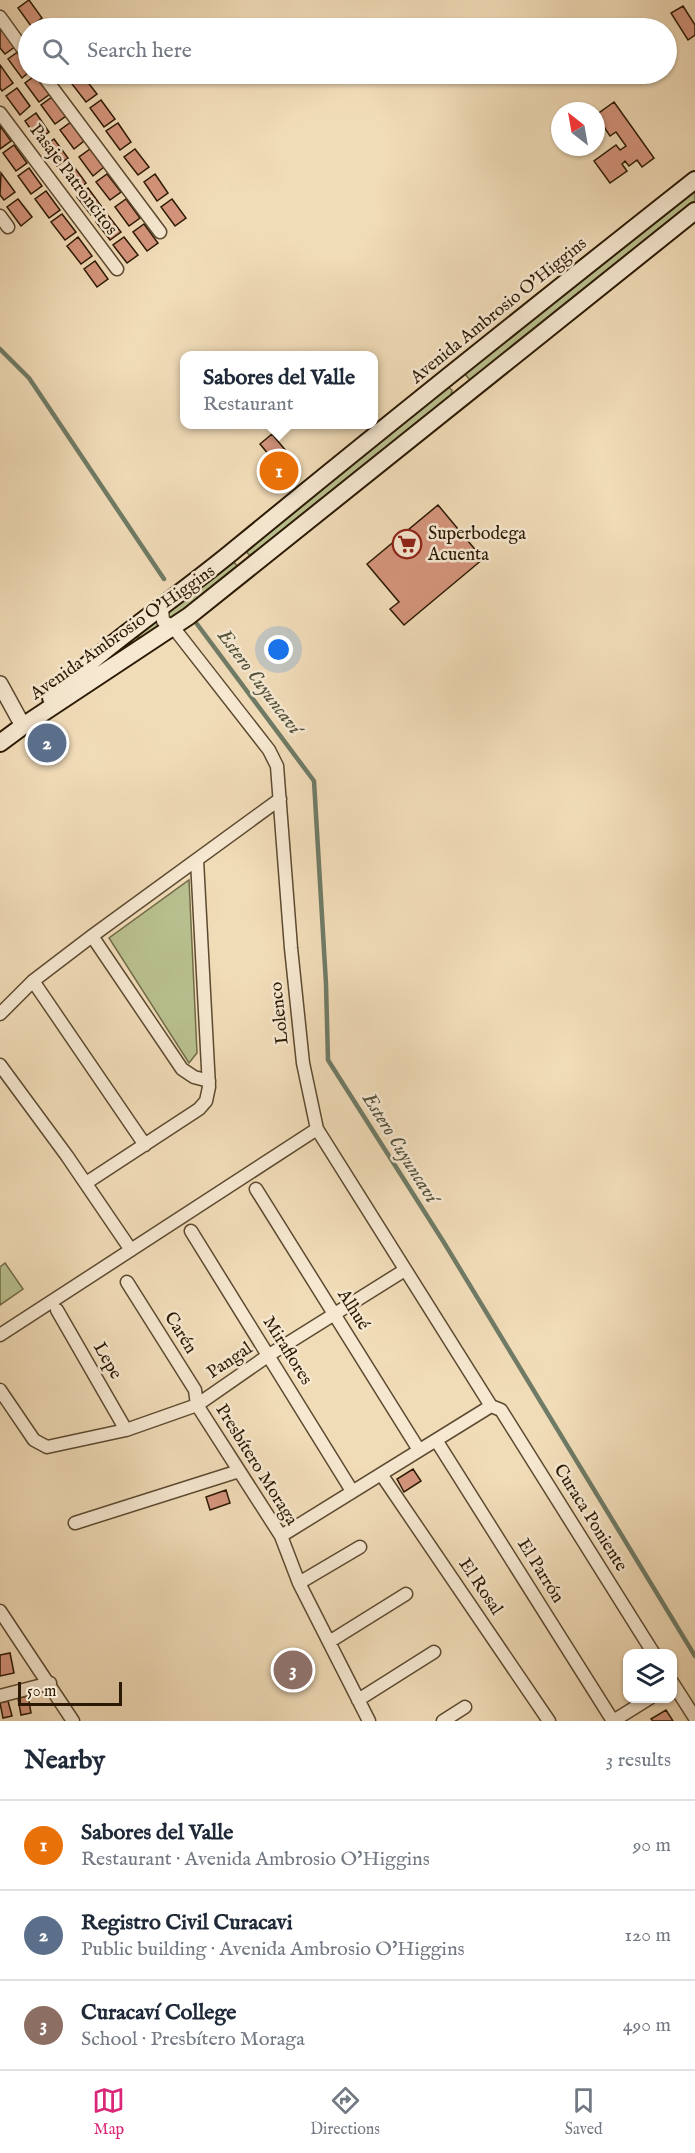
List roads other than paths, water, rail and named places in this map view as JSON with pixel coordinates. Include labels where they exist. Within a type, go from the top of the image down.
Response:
[{"type":"main road","name":"Avenida Ambrosio O'Higgins","points":[[23,726],[77,672],[162,608],[451,373],[695,180]]},
{"type":"main road","name":"Avenida Ambrosio O'Higgins","points":[[0,743],[173,627],[254,565],[695,211]]},
{"type":"main road","points":[[641,223],[640,231],[645,238],[657,242]]},
{"type":"main road","points":[[451,373],[463,379],[466,384],[466,395]]},
{"type":"street","points":[[0,17],[18,42]]},
{"type":"street","points":[[49,84],[160,232]]},
{"type":"street","name":"Pasaje Patroncitos","points":[[0,113],[117,269]]},
{"type":"street","points":[[0,216],[8,227]]},
{"type":"street","name":"Lolenco","points":[[162,608],[163,621],[173,627],[274,757],[277,766],[291,948],[302,1052],[317,1129],[491,1406]]},
{"type":"street","points":[[0,684],[23,726]]},
{"type":"street","points":[[0,1014],[33,981],[280,799]]},
{"type":"street","points":[[86,1184],[203,1105],[208,1096],[197,860]]},
{"type":"street","points":[[92,936],[182,1069],[194,1077],[209,1081]]},
{"type":"street","points":[[33,981],[145,1145]]},
{"type":"street","points":[[0,1065],[131,1250]]},
{"type":"street","points":[[0,1335],[317,1129]]},
{"type":"street","name":"Alhué","points":[[256,1189],[419,1450]]},
{"type":"street","name":"Miraflores","points":[[191,1231],[352,1491]]},
{"type":"street","name":"Pangal","points":[[197,1405],[269,1355],[405,1270]]},
{"type":"street","name":"Carén","points":[[127,1282],[195,1390],[197,1405]]},
{"type":"street","name":"Lepe","points":[[57,1310],[126,1430]]},
{"type":"street","name":"Presbítero Moraga","points":[[0,1390],[34,1440],[46,1447],[126,1430],[197,1405],[281,1536],[299,1583],[369,1721]]},
{"type":"street","points":[[281,1536],[491,1406]]},
{"type":"street","name":"Curaca Poniente","points":[[491,1406],[501,1410],[651,1649]]},
{"type":"street","name":"El Parrón","points":[[436,1440],[613,1721]]},
{"type":"street","points":[[75,1523],[238,1471]]},
{"type":"street","name":"El Rosal","points":[[381,1474],[549,1721]]},
{"type":"street","points":[[299,1583],[360,1547]]},
{"type":"street","points":[[329,1642],[406,1594]]},
{"type":"street","points":[[0,1611],[50,1683],[73,1721]]},
{"type":"street","points":[[0,1634],[13,1631]]},
{"type":"street","points":[[358,1700],[434,1652]]},
{"type":"street","points":[[0,1696],[50,1683]]},
{"type":"street","points":[[677,1690],[695,1718]]},
{"type":"street","points":[[613,1721],[642,1703]]},
{"type":"street","points":[[443,1721],[465,1707]]},
{"type":"waterway","name":"Estero Cuyuncaví","points":[[0,349],[29,378],[164,579]]},
{"type":"waterway","name":"Estero Cuyuncaví","points":[[197,624],[314,781],[326,984],[328,1060],[443,1241],[695,1656]]},
{"type":"place","name":"Sabores del Valle","points":[[279,471]]},
{"type":"place","name":"Superbodega Acuenta","points":[[407,544]]},
{"type":"place","name":"Registro Civil Curacavi","points":[[47,743]]},
{"type":"place","name":"Curacaví College","points":[[293,1670]]}]
